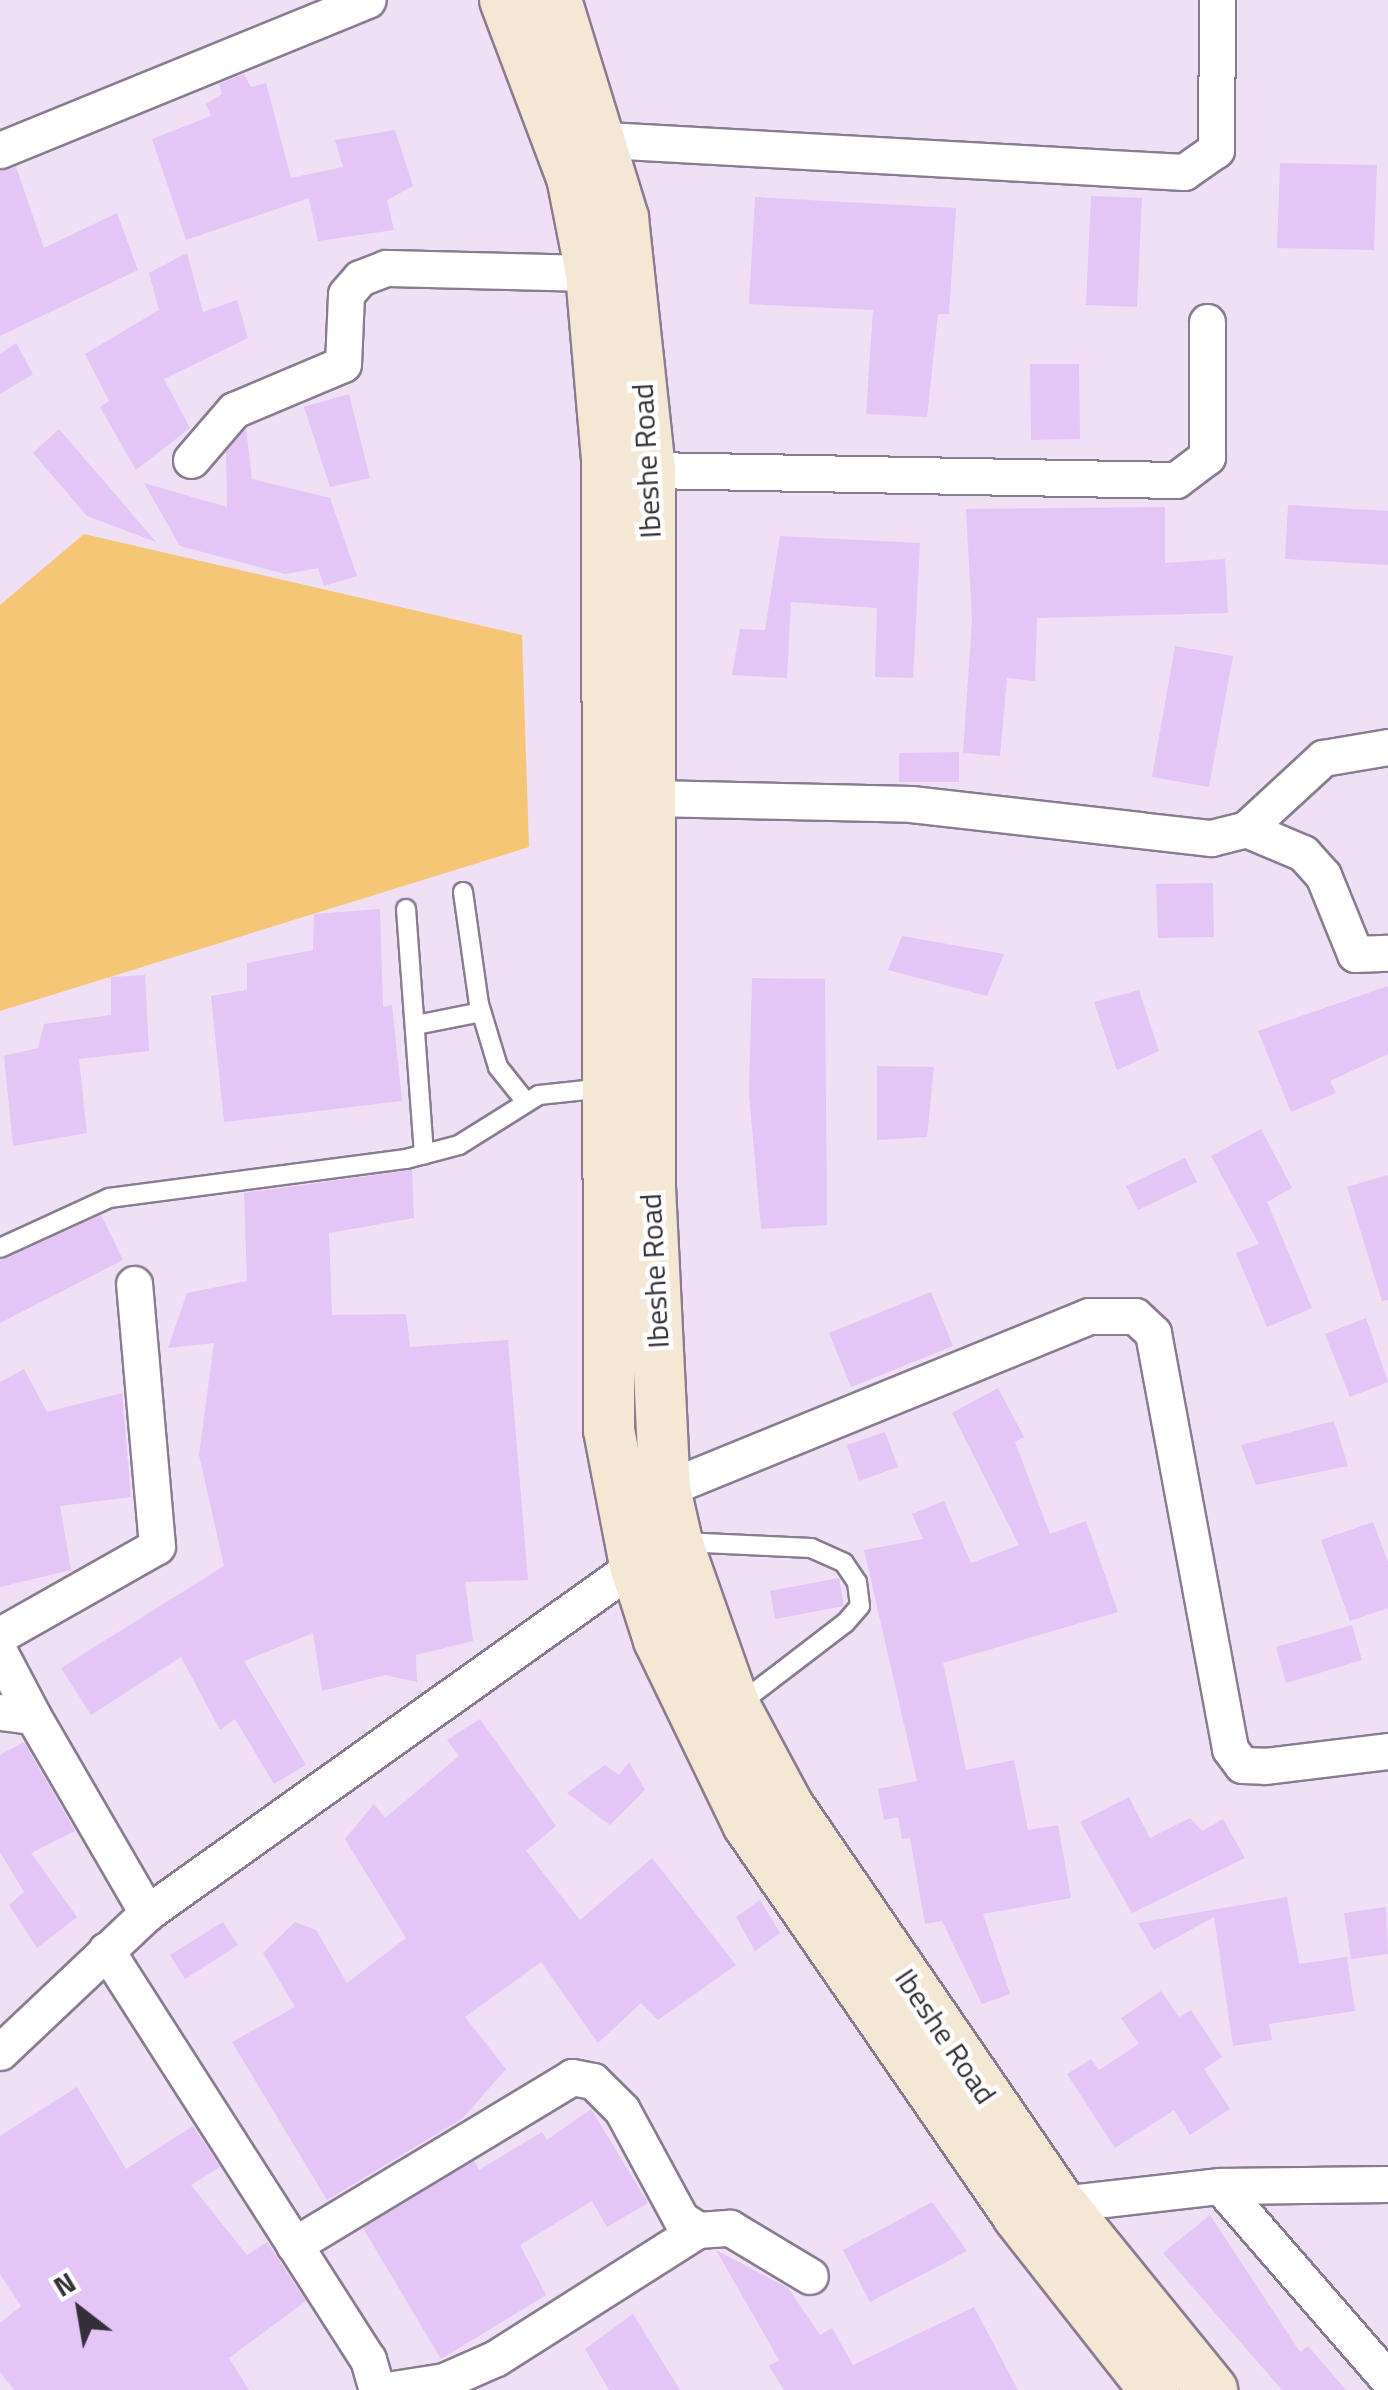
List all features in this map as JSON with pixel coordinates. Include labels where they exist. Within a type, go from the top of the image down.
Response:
[{"type":"main road","name":"Ibeshe Road","points":[[505,0],[572,177],[591,272],[607,458],[609,1430],[656,1554],[788,1806],[1061,2204],[1212,2390]]},
{"type":"main road","name":"Ibeshe Road","points":[[556,0],[606,140],[650,470],[650,1188],[664,1489],[656,1554],[659,1640],[748,1824],[1018,2216],[1156,2390]]},
{"type":"street","points":[[0,150],[368,0]]},
{"type":"street","points":[[606,140],[1184,172],[1216,150],[1217,0]]},
{"type":"street","points":[[192,460],[234,410],[343,364],[346,294],[360,278],[386,268],[591,272]]},
{"type":"street","points":[[650,470],[1176,480],[1207,457],[1207,322]]},
{"type":"street","points":[[652,798],[911,804],[1211,838],[1246,828],[1323,758],[1388,746]]},
{"type":"street","points":[[1246,828],[1303,853],[1323,875],[1355,954],[1388,953]]},
{"type":"street","points":[[0,1635],[157,1546],[134,1284]]},
{"type":"street","points":[[664,1489],[1089,1316],[1135,1316],[1152,1334],[1230,1749],[1242,1765],[1265,1766],[1388,1750]]},
{"type":"street","points":[[0,2052],[148,1913],[656,1554]]},
{"type":"street","points":[[0,1653],[16,1714],[148,1913]]},
{"type":"street","points":[[106,1950],[368,2359],[377,2390]]},
{"type":"street","points":[[294,2245],[572,2077],[593,2081],[622,2110],[681,2219],[698,2230]]},
{"type":"street","points":[[1061,2204],[1220,2186],[1388,2184]]},
{"type":"street","points":[[1220,2186],[1388,2379]]},
{"type":"street","points":[[388,2390],[444,2381],[496,2358],[698,2230],[730,2228],[810,2276]]},
{"type":"lane","points":[[463,892],[481,1012],[498,1068],[526,1102]]},
{"type":"lane","points":[[406,910],[424,1154]]},
{"type":"lane","points":[[416,1025],[481,1012]]},
{"type":"lane","points":[[0,1248],[109,1198],[424,1154],[459,1145],[526,1102],[606,1088]]},
{"type":"lane","points":[[656,1554],[811,1548],[844,1563],[857,1582],[860,1606],[846,1623],[735,1707]]},
{"type":"shaded area","points":[[84,534],[522,635],[529,847],[0,1011],[0,605]]},
{"type":"building","points":[[244,74],[251,87],[266,83],[291,178],[343,167],[335,140],[395,130],[413,186],[387,200],[394,230],[318,241],[309,198],[186,240],[152,139],[211,116],[206,104],[222,94],[219,84]]},
{"type":"building","points":[[1280,163],[1377,165],[1374,250],[1277,248]]},
{"type":"building","points":[[16,167],[44,248],[117,213],[138,270],[0,336],[0,171]]},
{"type":"building","points":[[1091,196],[1142,198],[1137,307],[1086,305]]},
{"type":"building","points":[[755,197],[956,208],[949,314],[938,314],[927,417],[866,414],[873,310],[749,304]]},
{"type":"building","points":[[187,253],[203,312],[237,300],[248,338],[164,379],[190,428],[136,470],[100,407],[109,401],[85,354],[159,310],[149,273]]},
{"type":"building","points":[[16,343],[33,374],[0,394],[0,354]]},
{"type":"building","points":[[1030,364],[1079,364],[1080,439],[1031,440]]},
{"type":"building","points":[[349,394],[370,478],[330,487],[304,407]]},
{"type":"building","points":[[246,428],[252,479],[330,498],[357,576],[324,586],[318,568],[285,574],[180,546],[144,483],[227,507],[226,452]]},
{"type":"building","points":[[59,429],[156,542],[87,516],[33,453]]},
{"type":"building","points":[[1288,505],[1388,511],[1388,565],[1285,559]]},
{"type":"building","points":[[1165,507],[1165,563],[1225,559],[1228,613],[1037,618],[1035,681],[1007,678],[1000,756],[963,753],[972,620],[966,509]]},
{"type":"building","points":[[780,536],[920,543],[913,678],[875,677],[877,608],[791,602],[787,678],[732,675],[740,629],[765,630]]},
{"type":"building","points":[[1175,646],[1233,656],[1209,787],[1152,777]]},
{"type":"building","points":[[959,752],[959,782],[899,782],[899,753]]},
{"type":"building","points":[[1213,883],[1214,937],[1158,938],[1156,884]]},
{"type":"building","points":[[380,909],[383,1007],[392,1005],[402,1101],[224,1122],[211,996],[247,990],[247,963],[313,950],[314,914]]},
{"type":"building","points":[[902,936],[1004,954],[987,996],[888,970]]},
{"type":"building","points":[[145,975],[149,1051],[79,1059],[87,1133],[13,1146],[4,1056],[38,1048],[44,1024],[111,1015],[111,977]]},
{"type":"building","points":[[752,978],[825,979],[827,1225],[761,1229],[749,1094]]},
{"type":"building","points":[[1388,986],[1388,1054],[1330,1081],[1336,1093],[1291,1112],[1258,1031]]},
{"type":"building","points":[[1139,990],[1159,1051],[1117,1070],[1094,1002]]},
{"type":"building","points":[[877,1066],[934,1067],[927,1137],[877,1140]]},
{"type":"building","points":[[1261,1129],[1292,1188],[1267,1202],[1312,1308],[1267,1327],[1236,1253],[1259,1244],[1211,1156]]},
{"type":"building","points":[[1185,1158],[1197,1182],[1138,1210],[1126,1186]]},
{"type":"building","points":[[412,1170],[414,1218],[329,1233],[332,1315],[406,1314],[410,1347],[508,1340],[528,1580],[465,1582],[473,1641],[416,1655],[417,1682],[385,1675],[322,1691],[313,1633],[244,1661],[306,1765],[274,1784],[235,1719],[220,1730],[181,1657],[91,1715],[61,1668],[224,1566],[199,1455],[214,1343],[168,1348],[187,1293],[247,1281],[244,1193]]},
{"type":"building","points":[[1388,1175],[1388,1300],[1382,1301],[1347,1187]]},
{"type":"building","points":[[101,1215],[123,1260],[0,1323],[0,1261]]},
{"type":"building","points":[[931,1292],[953,1346],[851,1387],[829,1333]]},
{"type":"building","points":[[1366,1318],[1388,1382],[1350,1397],[1325,1334]]},
{"type":"building","points":[[24,1369],[47,1412],[122,1393],[131,1497],[60,1506],[71,1570],[0,1587],[0,1382]]},
{"type":"building","points":[[998,1388],[1024,1437],[1015,1442],[1050,1534],[1086,1521],[1118,1612],[943,1663],[966,1770],[1014,1760],[1028,1830],[1058,1825],[1071,1898],[983,1914],[1010,1994],[982,2004],[942,1921],[925,1924],[910,1838],[902,1839],[898,1817],[884,1820],[878,1789],[917,1781],[864,1550],[923,1539],[912,1514],[944,1501],[971,1563],[1019,1545],[952,1413]]},
{"type":"building","points":[[1334,1421],[1348,1466],[1256,1485],[1241,1445]]},
{"type":"building","points":[[885,1432],[898,1467],[859,1481],[847,1445]]},
{"type":"building","points":[[1373,1522],[1388,1562],[1388,1608],[1350,1621],[1321,1540]]},
{"type":"building","points":[[839,1578],[844,1606],[775,1619],[770,1591]]},
{"type":"building","points":[[1352,1625],[1362,1660],[1286,1683],[1276,1647]]},
{"type":"building","points":[[480,1719],[556,1826],[526,1851],[580,1920],[652,1858],[736,1965],[658,2020],[641,2003],[598,2043],[541,1962],[465,2017],[506,2069],[463,2118],[327,2200],[232,2042],[295,2007],[263,1953],[295,1922],[316,1930],[347,1983],[406,1938],[345,1839],[374,1804],[385,1818],[459,1756],[447,1740]]},
{"type":"building","points":[[24,1742],[75,1831],[31,1853],[77,1917],[37,1948],[9,1905],[24,1892],[0,1852],[0,1755]]},
{"type":"building","points":[[629,1762],[645,1790],[610,1825],[567,1793],[605,1765],[619,1775]]},
{"type":"building","points":[[1129,1797],[1150,1838],[1190,1818],[1202,1831],[1223,1819],[1245,1858],[1132,1913],[1080,1822]]},
{"type":"building","points":[[1287,1897],[1299,1964],[1347,1957],[1355,2011],[1269,2024],[1272,2040],[1233,2046],[1214,1917],[1154,1950],[1138,1923]]},
{"type":"building","points":[[760,1900],[780,1933],[755,1951],[736,1917]]},
{"type":"building","points":[[1386,1907],[1388,1954],[1351,1959],[1344,1913]]},
{"type":"building","points":[[223,1922],[238,1945],[185,1979],[170,1955]]},
{"type":"building","points":[[1161,1991],[1179,2017],[1191,2010],[1222,2057],[1204,2069],[1230,2109],[1190,2135],[1174,2110],[1115,2148],[1067,2074],[1091,2059],[1099,2070],[1139,2044],[1121,2018]]},
{"type":"building","points":[[77,2087],[126,2169],[193,2126],[220,2167],[191,2185],[247,2255],[267,2242],[306,2301],[229,2358],[249,2390],[14,2390],[0,2372],[0,2323],[21,2306],[0,2274],[0,2136]]},
{"type":"building","points":[[591,2109],[648,2203],[607,2227],[592,2201],[520,2245],[546,2295],[441,2359],[363,2228],[474,2161],[479,2170],[542,2132],[547,2140]]},
{"type":"building","points":[[932,2202],[967,2251],[870,2302],[843,2250]]},
{"type":"building","points":[[1210,2215],[1300,2352],[1308,2346],[1346,2390],[1282,2390],[1163,2253]]},
{"type":"building","points":[[716,2250],[788,2288],[820,2335],[832,2328],[853,2365],[974,2307],[1018,2390],[784,2390],[769,2366],[779,2360]]},
{"type":"building","points":[[633,2314],[680,2390],[609,2390],[585,2349]]}]
